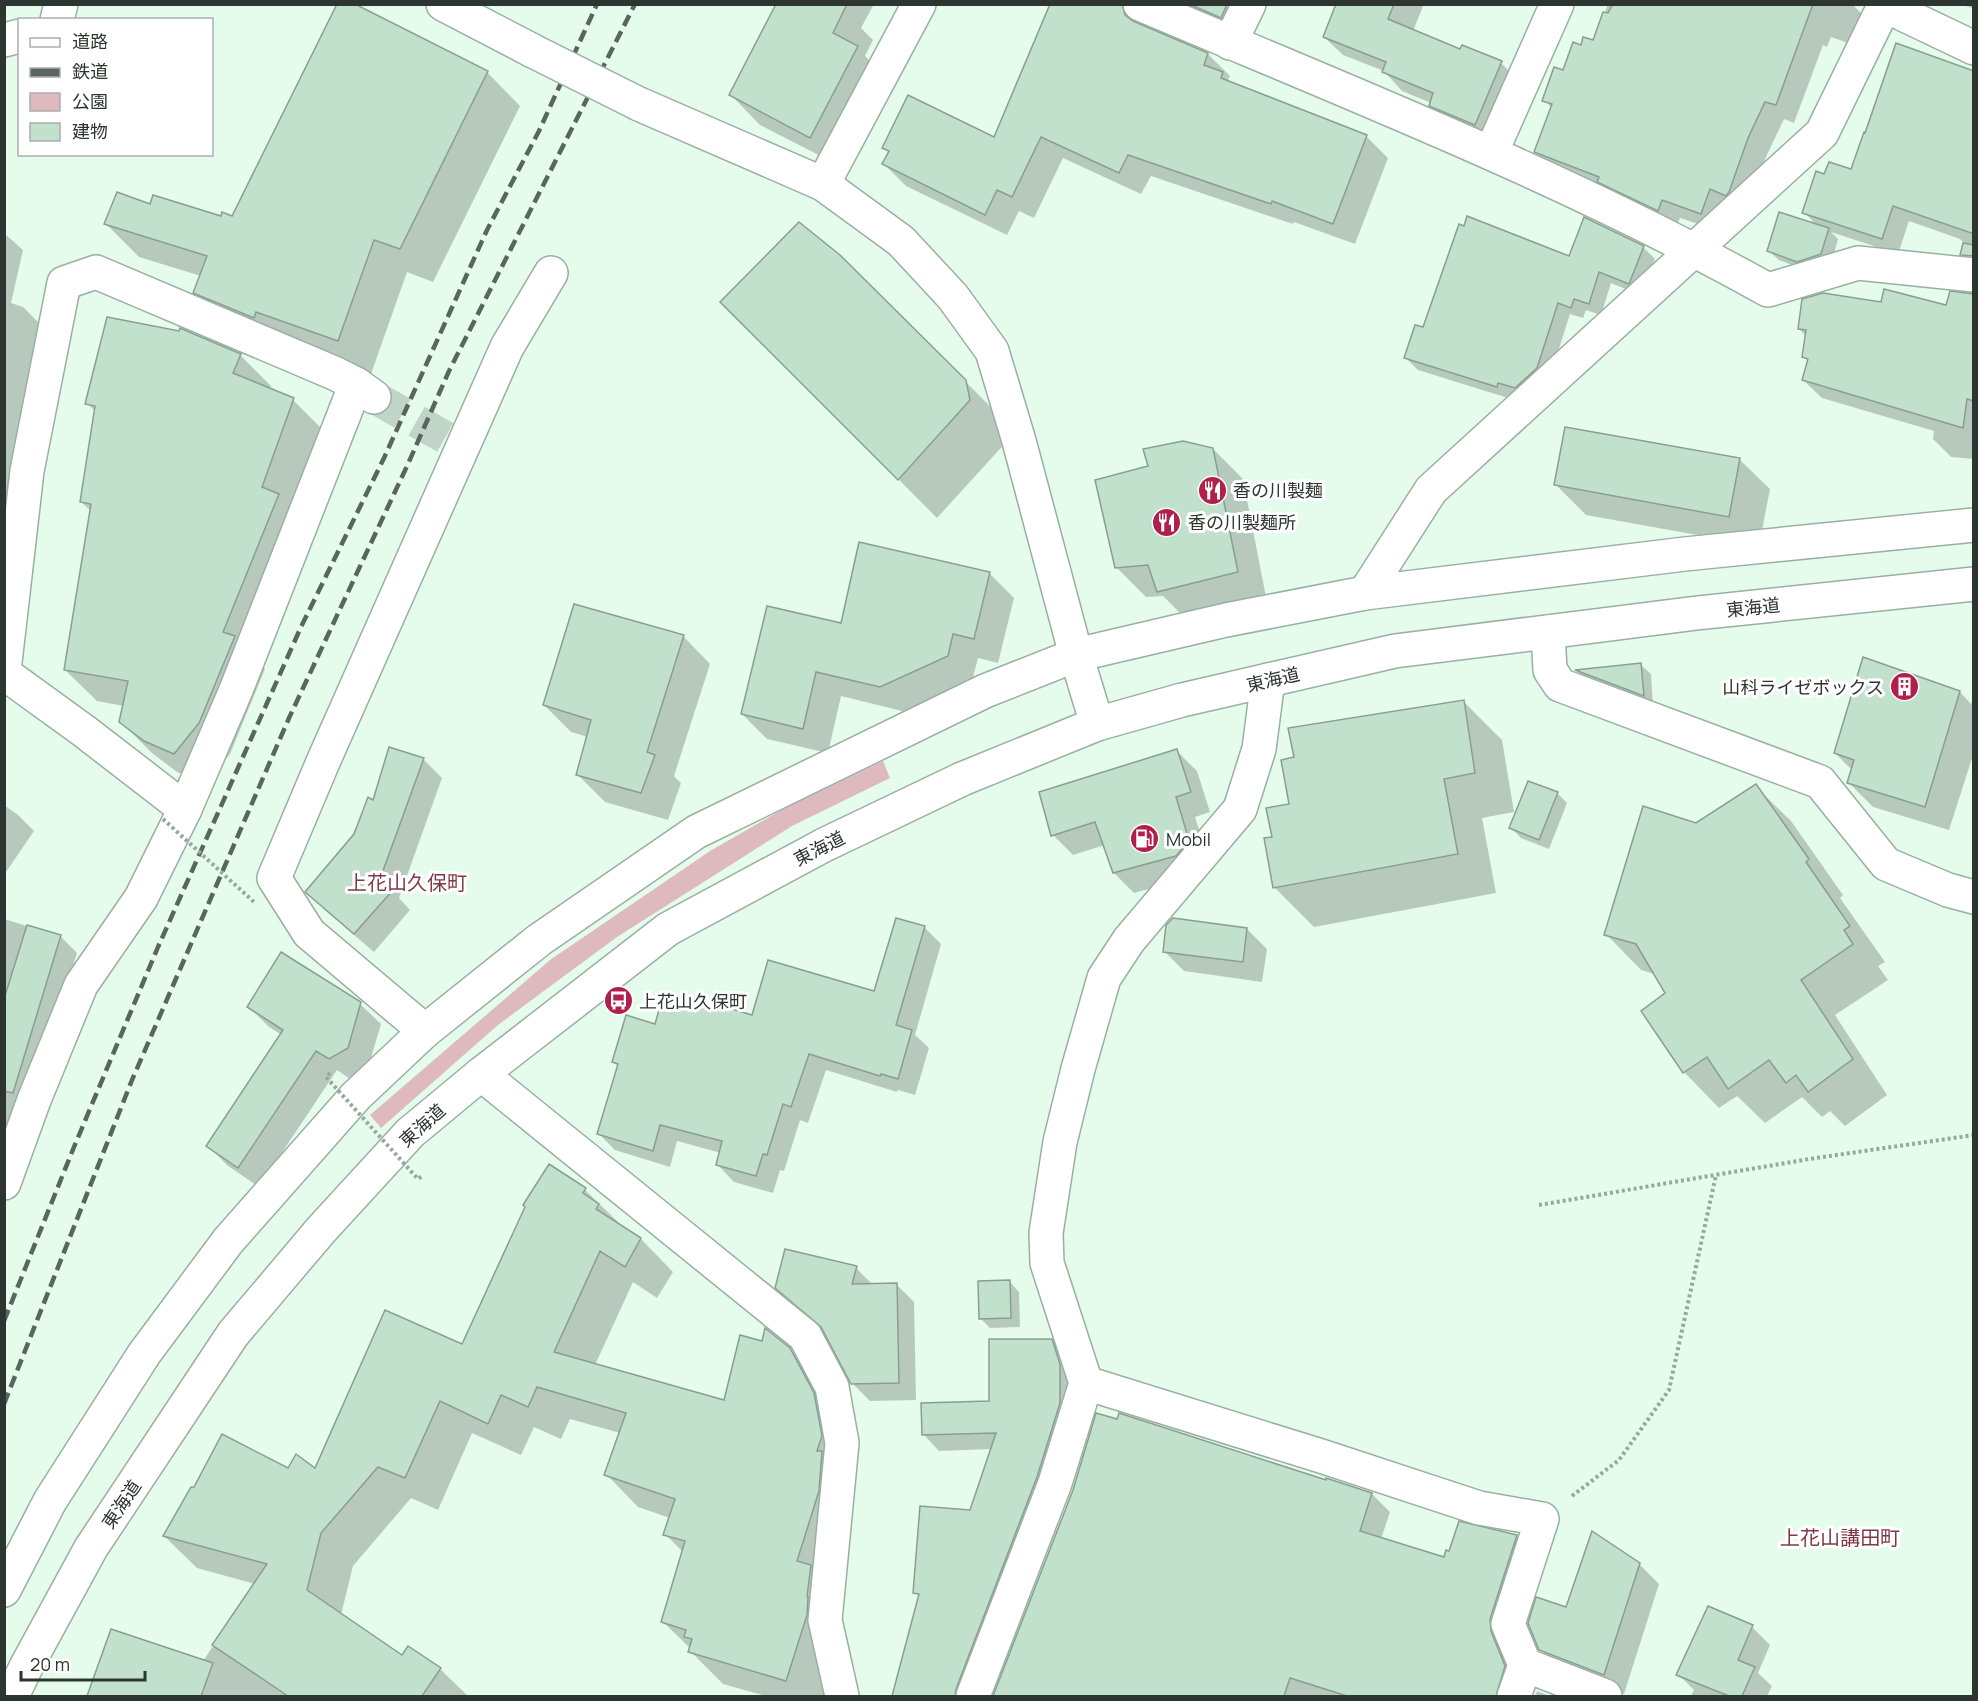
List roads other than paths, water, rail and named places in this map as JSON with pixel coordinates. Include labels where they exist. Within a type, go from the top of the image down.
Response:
[{"type":"main road","points":[[443,4],[639,104],[823,184],[901,242],[953,297],[992,351],[1097,724]]},
{"type":"main road","points":[[823,184],[919,4]]},
{"type":"main road","points":[[1140,4],[1491,153],[1694,249],[1768,290],[1858,263],[1974,275]]},
{"type":"main road","points":[[1230,43],[1249,4]]},
{"type":"main road","points":[[1491,153],[1557,4]]},
{"type":"main road","points":[[1365,593],[1431,490],[1822,133],[1885,5],[1974,48]]},
{"type":"main road","points":[[4,1183],[34,1100],[81,985],[141,898],[174,814],[236,690],[365,390],[96,272],[64,283],[27,471],[4,672],[84,731],[174,814]]},
{"type":"main road","points":[[425,1031],[309,933],[274,878],[507,347],[551,273]]},
{"type":"main road","points":[[4,1590],[50,1501],[144,1354],[228,1241],[356,1096],[425,1031],[539,940],[696,832],[985,691],[1076,655],[1226,620],[1365,593],[1685,554],[1974,525]]},
{"type":"main road","name":"東海道","points":[[12,1696],[91,1548],[233,1335],[321,1230],[410,1133],[481,1074],[668,929],[824,845],[962,779],[1097,724],[1182,700],[1395,651],[1696,613],[1974,584]]},
{"type":"main road","points":[[1548,632],[1550,670],[1560,685],[1820,782],[1886,864],[1948,890],[1974,897]]},
{"type":"main road","points":[[974,1696],[1055,1484],[1086,1383],[1047,1263],[1046,1233],[1060,1142],[1104,978],[1139,929],[1240,808],[1260,748],[1268,680]]},
{"type":"main road","points":[[481,1074],[805,1336],[832,1387],[842,1443],[825,1620],[842,1696]]},
{"type":"main road","points":[[1086,1383],[1479,1508],[1542,1519],[1508,1624],[1525,1665],[1514,1696]]},
{"type":"main road","points":[[1525,1665],[1605,1696]]},
{"type":"tunnel","points":[[374,397],[462,447]]},
{"type":"railway","points":[[4,1321],[158,947],[301,627],[384,458],[487,230],[539,131],[597,4]]},
{"type":"railway","points":[[4,1404],[132,1080],[289,718],[449,371],[635,4]]},
{"type":"place","name":"香の川製麺","points":[[1212,490]]},
{"type":"place","name":"香の川製麺所","points":[[1167,522]]},
{"type":"place","name":"山科ライゼボックス","points":[[1905,687]]},
{"type":"place","name":"Mobil","points":[[1145,839]]},
{"type":"place","name":"上花山久保町","points":[[618,1001]]},
{"type":"district","name":"上花山久保町","points":[[407,882]]},
{"type":"district","name":"上花山講田町","points":[[1840,1537]]}]
